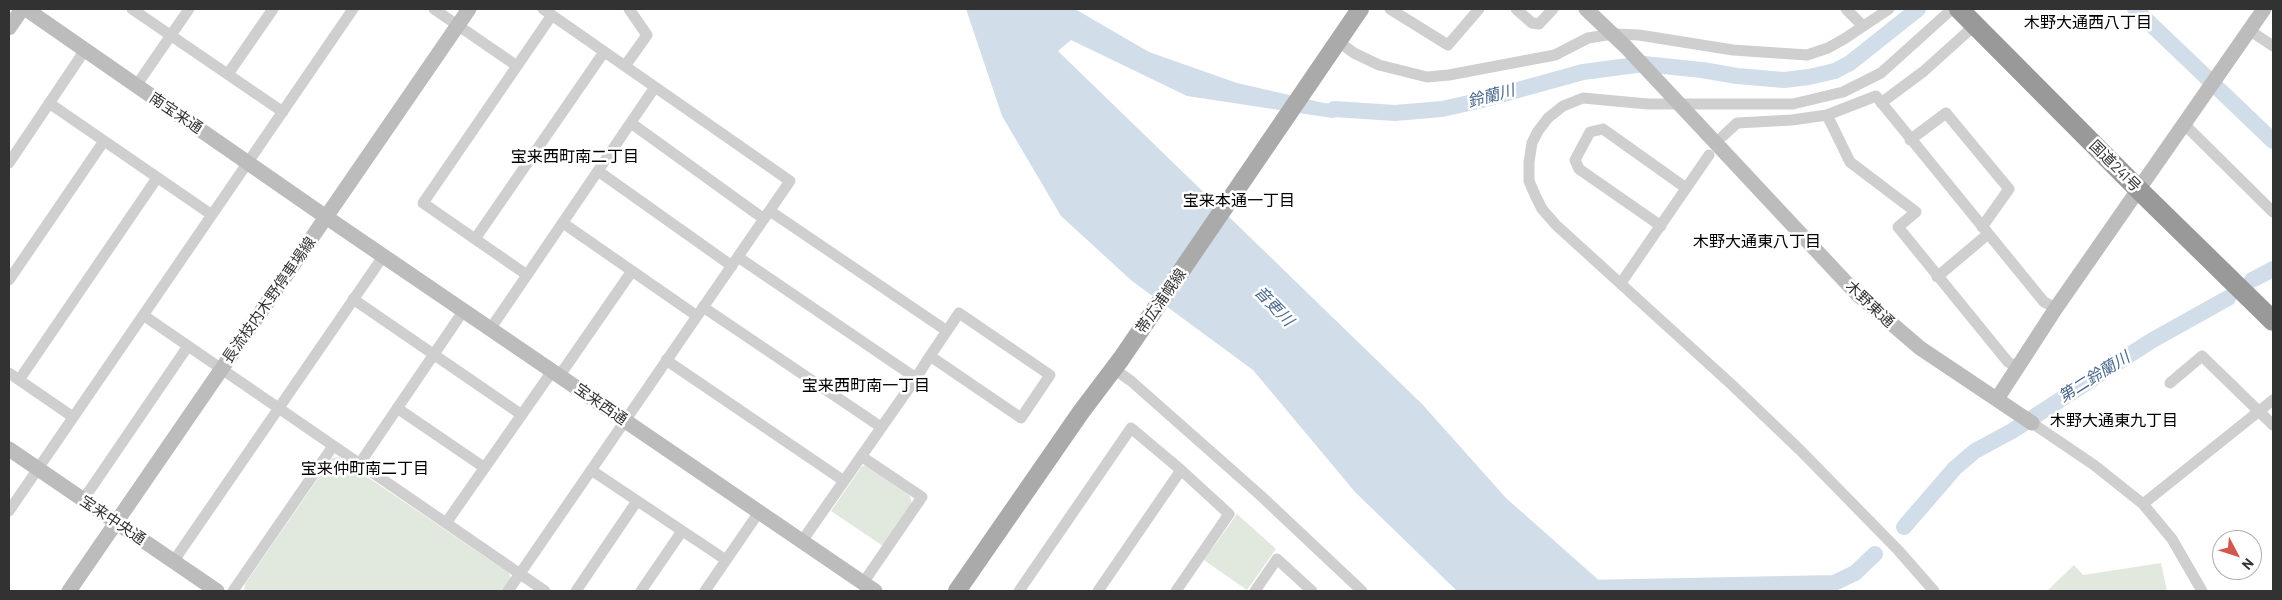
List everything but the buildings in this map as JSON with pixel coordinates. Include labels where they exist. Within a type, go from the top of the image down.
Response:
[{"type":"highway","name":"国道241号","points":[[1959,9],[2138,190],[2273,321]]},
{"type":"main road","name":"帯広浦幌線","points":[[957,591],[1081,412],[1117,364],[1360,9]]},
{"type":"street","points":[[9,28],[22,9]]},
{"type":"street","name":"南宝来通","points":[[26,9],[326,217]]},
{"type":"street","points":[[132,9],[283,112]]},
{"type":"street","points":[[136,86],[189,9]]},
{"type":"street","points":[[228,74],[272,9]]},
{"type":"street","points":[[9,511],[353,9]]},
{"type":"street","points":[[434,9],[517,66]]},
{"type":"street","name":"長流枝内木野停車場線","points":[[69,591],[469,9]]},
{"type":"street","points":[[625,66],[647,35],[629,9]]},
{"type":"street","points":[[1390,9],[1448,45],[1479,9]]},
{"type":"street","points":[[1516,9],[1532,23],[1540,24],[1553,9]]},
{"type":"street","name":"木野東通","points":[[1586,9],[1626,47],[1856,293],[1920,348],[2027,420]]},
{"type":"street","points":[[1846,9],[1864,26]]},
{"type":"street","points":[[1335,47],[1354,53],[1378,65],[1426,77],[1449,75],[1554,55],[1588,38],[1613,34],[1639,35],[1733,50],[1807,55],[1828,48],[1889,9]]},
{"type":"street","points":[[1934,591],[1898,550],[1800,450],[1556,225],[1542,209],[1529,182],[1529,162],[1532,143],[1548,118],[1563,106],[1583,98],[1648,104],[1793,104],[1843,92],[1881,73],[1952,9]]},
{"type":"street","points":[[1996,398],[2056,308],[2264,9]]},
{"type":"street","points":[[508,591],[790,182],[547,12],[517,66],[423,203],[527,275]]},
{"type":"street","points":[[1881,103],[1924,71],[1975,25]]},
{"type":"street","points":[[2249,30],[2273,46]]},
{"type":"street","points":[[9,162],[85,50]]},
{"type":"street","points":[[476,239],[604,52]]},
{"type":"street","points":[[491,328],[655,86]]},
{"type":"street","points":[[1723,136],[1737,123],[1792,120],[1827,115],[1876,96],[2044,302],[2056,308]]},
{"type":"street","points":[[49,103],[212,215]]},
{"type":"street","points":[[1910,140],[1946,113],[2009,189],[1985,231],[1937,277]]},
{"type":"street","points":[[1827,115],[1850,162],[1916,212],[1898,227],[2008,362],[2016,368]]},
{"type":"street","points":[[631,123],[767,215],[947,331]]},
{"type":"street","points":[[2184,124],[2273,212]]},
{"type":"street","points":[[1661,226],[1578,169],[1575,160],[1590,132],[1603,129],[1686,188]]},
{"type":"street","points":[[9,280],[104,141]]},
{"type":"street","points":[[1621,283],[1710,155]]},
{"type":"street","points":[[598,171],[916,378]]},
{"type":"street","points":[[19,380],[157,178]]},
{"type":"street","name":"宝来西通","points":[[326,217],[869,588]]},
{"type":"street","points":[[563,222],[632,271],[700,311],[881,428]]},
{"type":"street","points":[[174,562],[384,255]]},
{"type":"street","points":[[446,523],[522,415],[556,373],[632,271]]},
{"type":"street","points":[[353,299],[522,415]]},
{"type":"street","points":[[360,464],[464,310]]},
{"type":"street","points":[[802,541],[959,313],[1050,375],[1021,418],[930,356]]},
{"type":"street","points":[[143,316],[545,591]]},
{"type":"street","points":[[83,500],[188,346]]},
{"type":"street","points":[[2170,384],[2202,356],[2273,424]]},
{"type":"street","points":[[666,360],[844,481]]},
{"type":"street","points":[[1117,364],[1131,381],[1260,495],[1362,591]]},
{"type":"street","points":[[9,373],[74,417]]},
{"type":"street","points":[[2144,504],[2273,400]]},
{"type":"street","points":[[397,408],[485,468]]},
{"type":"street","points":[[2027,420],[2094,465],[2144,504],[2172,539],[2202,591]]},
{"type":"street","points":[[1020,591],[1131,428],[1229,514],[1176,591]]},
{"type":"street","points":[[233,591],[333,446]]},
{"type":"street","name":"宝来中央通","points":[[9,449],[217,591]]},
{"type":"street","points":[[862,456],[922,497],[869,588]]},
{"type":"street","points":[[591,470],[726,560]]},
{"type":"street","points":[[1098,591],[1181,470]]},
{"type":"street","points":[[576,591],[637,501]]},
{"type":"street","points":[[705,591],[759,512]]},
{"type":"street","points":[[641,591],[682,531]]},
{"type":"street","points":[[1255,591],[1277,559],[1312,591]]},
{"type":"shaded area","points":[[338,457],[509,573],[511,578],[502,591],[244,591],[245,584],[332,458]]},
{"type":"shaded area","points":[[867,465],[910,496],[912,504],[883,546],[831,511],[862,466]]},
{"type":"shaded area","points":[[1237,514],[1276,549],[1247,590],[1204,560]]},
{"type":"shaded area","points":[[2161,563],[2167,591],[2047,591],[2074,565],[2083,575]]},
{"type":"water","name":"音更川","points":[[966,9],[1075,9],[1149,52],[1237,83],[1324,103],[1353,106],[1358,113],[1332,118],[1187,96],[1071,40],[1058,51],[1423,405],[1506,498],[1611,591],[1457,591],[1355,492],[1253,370],[1132,281],[1061,216],[1002,116]]},
{"type":"waterway","name":"鈴蘭川","points":[[1334,109],[1395,113],[1442,109],[1583,72],[1644,64],[1784,80],[1809,77],[1835,71],[1850,63],[1918,9]]},
{"type":"waterway","name":"第二鈴蘭川","points":[[2135,9],[2273,141]]},
{"type":"waterway","name":"第二鈴蘭川","points":[[2252,280],[2273,269]]},
{"type":"waterway","name":"第二鈴蘭川","points":[[1904,527],[1955,468],[1975,451],[2012,431],[2151,341],[2228,298]]},
{"type":"waterway","name":"第二鈴蘭川","points":[[1584,588],[1834,583],[1855,573],[1875,554]]},
{"type":"district","name":"木野大通西八丁目","points":[[2088,23]]},
{"type":"district","name":"宝来西町南二丁目","points":[[575,157]]},
{"type":"district","name":"宝来本通一丁目","points":[[1239,201]]},
{"type":"district","name":"木野大通東八丁目","points":[[1757,242]]},
{"type":"district","name":"宝来西町南一丁目","points":[[866,386]]},
{"type":"district","name":"木野大通東九丁目","points":[[2114,421]]},
{"type":"district","name":"宝来仲町南二丁目","points":[[365,469]]}]
